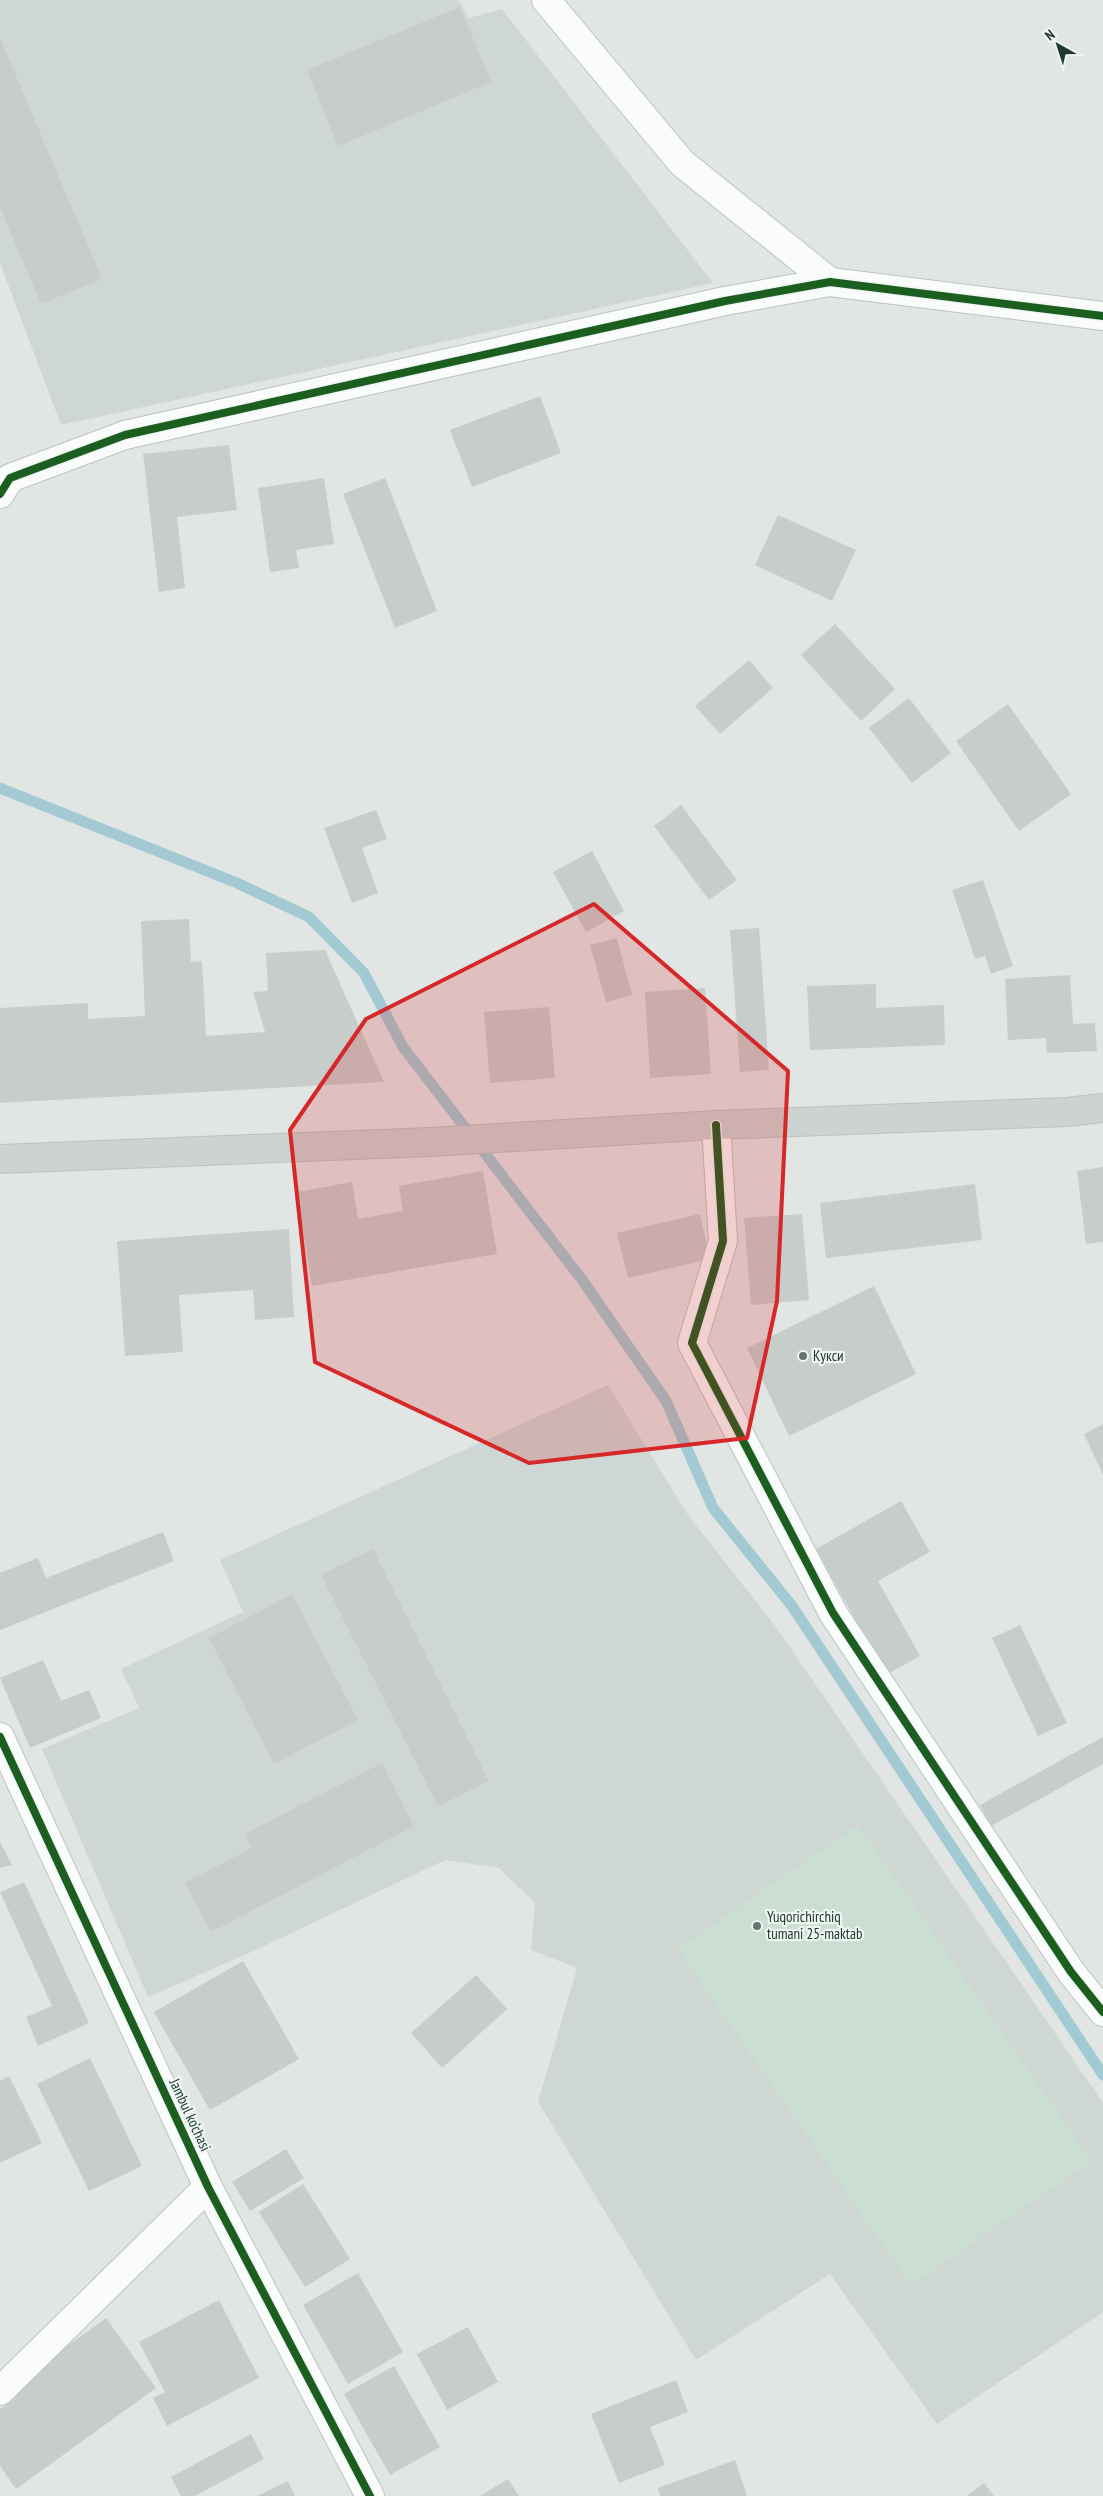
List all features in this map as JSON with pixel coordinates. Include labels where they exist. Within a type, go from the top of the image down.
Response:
[{"type":"main road","points":[[0,1159],[430,1142],[716,1125],[1066,1112],[1103,1108]]},
{"type":"street","points":[[546,0],[682,163],[830,282]]},
{"type":"street","points":[[0,494],[10,478],[125,435],[716,303],[830,282],[1103,316]]},
{"type":"street","points":[[716,1125],[723,1241],[692,1342],[833,1613],[1071,1972],[1103,2012]]},
{"type":"street","name":"Jambul ko‘chasi","points":[[0,1738],[208,2187],[370,2496]]},
{"type":"street","points":[[0,2391],[208,2187]]},
{"type":"highlighted area","points":[[594,904],[788,1071],[777,1301],[747,1438],[529,1463],[315,1362],[290,1130],[366,1019]]},
{"type":"shaded area","points":[[0,0],[458,0],[469,18],[502,9],[713,283],[61,425],[0,263]]},
{"type":"shaded area","name":"Yuqorichirchiq tumani 25-maktab","points":[[608,1385],[688,1515],[776,1627],[1103,2103],[1103,2312],[937,2424],[830,2274],[696,2360],[538,2102],[577,1968],[531,1950],[535,1903],[499,1868],[445,1860],[249,1953],[148,1997],[42,1749],[139,1708],[121,1669],[243,1612],[220,1560]]},
{"type":"green space","points":[[858,1825],[1091,2161],[911,2285],[678,1949]]},
{"type":"building","points":[[460,7],[491,82],[338,146],[307,70]]},
{"type":"building","points":[[0,38],[102,279],[41,304],[0,207]]},
{"type":"building","points":[[540,396],[561,453],[472,487],[450,430]]},
{"type":"building","points":[[229,445],[237,510],[177,517],[185,588],[159,592],[143,454]]},
{"type":"building","points":[[324,478],[334,544],[296,550],[299,568],[270,572],[258,488]]},
{"type":"building","points":[[385,478],[437,611],[395,628],[343,494]]},
{"type":"building","points":[[778,515],[856,550],[832,601],[755,565]]},
{"type":"building","points":[[835,624],[895,689],[861,721],[801,655]]},
{"type":"building","points":[[749,660],[773,688],[720,734],[695,706]]},
{"type":"building","points":[[909,698],[951,753],[912,783],[869,728]]},
{"type":"building","points":[[1008,704],[1071,794],[1019,831],[956,741]]},
{"type":"building","points":[[681,805],[737,880],[709,900],[654,826]]},
{"type":"building","points":[[376,810],[387,839],[362,848],[378,893],[352,903],[324,828]]},
{"type":"building","points":[[592,851],[624,911],[586,932],[553,872]]},
{"type":"building","points":[[983,880],[1013,966],[991,974],[985,956],[975,959],[952,890]]},
{"type":"building","points":[[189,919],[191,962],[202,961],[206,1036],[265,1032],[253,992],[268,991],[266,953],[325,950],[384,1082],[0,1103],[0,1008],[88,1003],[88,1019],[145,1016],[141,921]]},
{"type":"building","points":[[759,928],[769,1070],[740,1072],[730,930]]},
{"type":"building","points":[[617,938],[632,995],[606,1002],[590,945]]},
{"type":"building","points":[[1070,975],[1073,1024],[1095,1023],[1097,1051],[1047,1053],[1046,1038],[1008,1040],[1005,979]]},
{"type":"building","points":[[876,984],[876,1008],[944,1005],[945,1045],[810,1050],[807,986]]},
{"type":"building","points":[[705,988],[711,1074],[650,1078],[645,992]]},
{"type":"building","points":[[549,1007],[555,1078],[490,1083],[484,1012]]},
{"type":"building","points":[[1103,1167],[1103,1242],[1086,1244],[1077,1171]]},
{"type":"building","points":[[483,1171],[497,1254],[312,1286],[297,1192],[352,1182],[358,1219],[403,1211],[399,1186]]},
{"type":"building","points":[[975,1184],[982,1240],[826,1258],[820,1203]]},
{"type":"building","points":[[700,1214],[710,1259],[628,1278],[617,1233]]},
{"type":"building","points":[[802,1214],[809,1300],[751,1305],[744,1218]]},
{"type":"building","points":[[289,1229],[294,1317],[255,1320],[253,1290],[179,1295],[183,1352],[125,1356],[117,1241]]},
{"type":"building","points":[[874,1286],[916,1374],[789,1436],[747,1348]]},
{"type":"building","points":[[1103,1424],[1103,1475],[1084,1434]]},
{"type":"building","points":[[901,1501],[930,1552],[878,1581],[920,1656],[886,1675],[816,1549]]},
{"type":"building","points":[[163,1532],[174,1561],[0,1630],[0,1573],[38,1558],[46,1578]]},
{"type":"building","points":[[373,1549],[489,1781],[438,1806],[321,1575]]},
{"type":"building","points":[[292,1594],[358,1720],[274,1764],[209,1638]]},
{"type":"building","points":[[1020,1625],[1067,1723],[1038,1736],[992,1638]]},
{"type":"building","points":[[43,1660],[61,1701],[89,1690],[101,1718],[30,1748],[0,1678]]},
{"type":"building","points":[[1103,1737],[1103,1764],[991,1826],[980,1805]]},
{"type":"building","points":[[382,1763],[414,1826],[211,1932],[185,1883],[252,1848],[245,1834]]},
{"type":"building","points":[[0,1842],[12,1865],[0,1868]]},
{"type":"building","points":[[24,1882],[89,2023],[38,2046],[26,2017],[52,2006],[0,1892]]},
{"type":"building","points":[[243,1961],[299,2059],[210,2110],[154,2012]]},
{"type":"building","points":[[476,1975],[507,2009],[442,2068],[411,2033]]},
{"type":"building","points":[[90,2058],[142,2166],[89,2191],[37,2084]]},
{"type":"building","points":[[9,2076],[42,2143],[0,2163],[0,2081]]},
{"type":"building","points":[[286,2149],[304,2178],[250,2211],[232,2182]]},
{"type":"building","points":[[303,2184],[350,2259],[305,2287],[259,2212]]},
{"type":"building","points":[[358,2273],[403,2352],[348,2384],[303,2305]]},
{"type":"building","points":[[219,2300],[259,2378],[167,2426],[153,2398],[165,2392],[139,2342]]},
{"type":"building","points":[[106,2318],[156,2388],[16,2489],[0,2466],[0,2409],[16,2398],[9,2388]]},
{"type":"building","points":[[468,2327],[498,2382],[447,2410],[417,2354]]},
{"type":"building","points":[[394,2366],[440,2447],[390,2475],[344,2394]]},
{"type":"building","points":[[676,2380],[688,2412],[650,2427],[665,2465],[619,2483],[591,2414]]},
{"type":"building","points":[[251,2434],[264,2459],[195,2496],[181,2496],[171,2477]]},
{"type":"building","points":[[735,2460],[747,2496],[660,2496],[658,2488]]},
{"type":"building","points":[[508,2479],[519,2496],[480,2496]]},
{"type":"building","points":[[288,2481],[295,2496],[257,2496]]},
{"type":"building","points":[[984,2483],[994,2496],[967,2496]]},
{"type":"waterway","points":[[0,788],[237,883],[309,917],[364,973],[403,1047],[583,1281],[666,1401],[713,1508],[792,1606],[1103,2075]]},
{"type":"cycle path","points":[[0,494],[10,478],[125,435],[725,301],[830,282],[1103,316]]},
{"type":"cycle path","points":[[716,1125],[723,1241],[692,1343],[833,1613],[1071,1972],[1103,2012]]},
{"type":"cycle path","points":[[0,1737],[208,2187],[370,2496]]},
{"type":"place","name":"Кукси","points":[[803,1356]]},
{"type":"place","name":"Yuqorichirchiq tumani 25-maktab","points":[[757,1926]]}]
